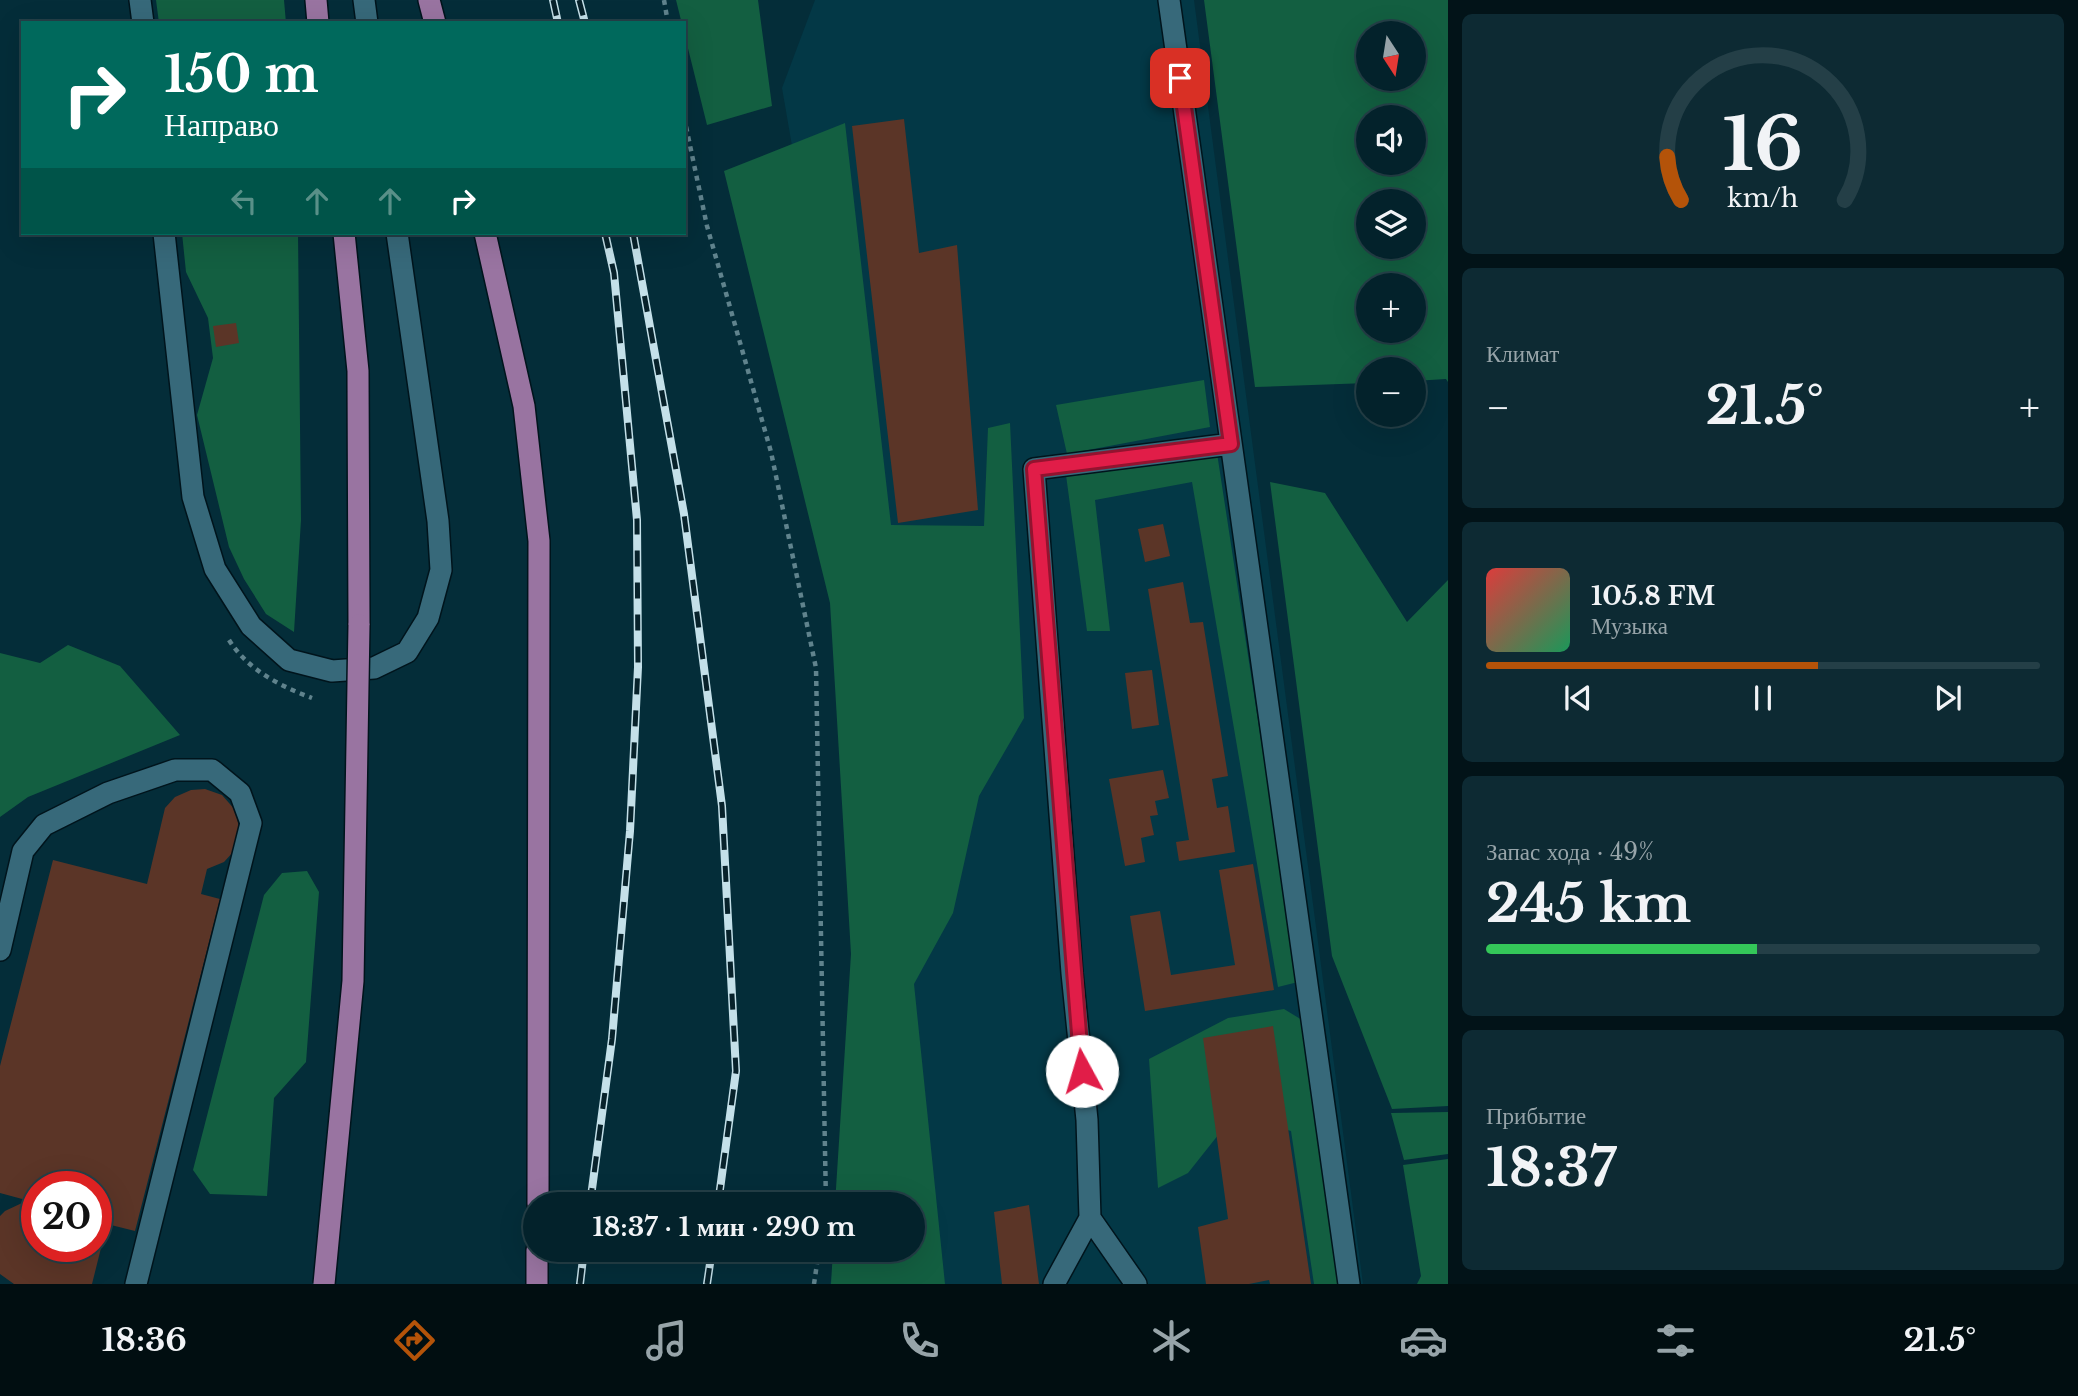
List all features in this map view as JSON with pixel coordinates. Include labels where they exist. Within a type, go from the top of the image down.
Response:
[{"type":"main road","points":[[316,0],[318,21]]},
{"type":"main road","points":[[429,0],[434,21]]},
{"type":"main road","points":[[324,1284],[353,981],[359,625],[358,370],[344,235]]},
{"type":"main road","points":[[485,235],[524,405],[539,541],[538,1192]]},
{"type":"main road","points":[[537,1262],[537,1284]]},
{"type":"street","points":[[141,0],[143,21]]},
{"type":"street","points":[[364,0],[367,21]]},
{"type":"street","points":[[1169,0],[1349,1284]]},
{"type":"street","points":[[164,235],[193,497],[215,569],[251,626],[289,660],[331,671],[374,668],[407,652],[428,618],[440,570],[438,521],[397,235]]},
{"type":"street","points":[[1054,1284],[1090,1217],[1087,1120],[1072,973],[1034,469],[1231,444]]},
{"type":"street","points":[[1,946],[23,851],[44,825],[108,793],[175,770],[212,770],[240,793],[251,823],[136,1284]]},
{"type":"street","points":[[1090,1217],[1136,1284]]},
{"type":"path","points":[[664,0],[668,21]]},
{"type":"path","points":[[686,126],[729,311],[771,452],[816,668],[826,1192]]},
{"type":"path","points":[[814,1284],[817,1262]]},
{"type":"shaded area","points":[[815,0],[1194,0],[1363,1284],[830,1284],[835,1262],[925,1262],[925,1192],[848,1192],[915,857],[782,88]]},
{"type":"green space","points":[[156,0],[284,0],[286,21],[159,21]]},
{"type":"green space","points":[[676,0],[758,0],[772,106],[707,125],[686,40],[686,21],[681,21]]},
{"type":"green space","points":[[1204,0],[1448,0],[1448,382],[1446,379],[1426,380],[1426,357],[1356,357],[1356,383],[1255,387]]},
{"type":"green space","points":[[845,123],[891,525],[984,526],[988,428],[1010,423],[1024,718],[979,796],[953,913],[914,984],[945,1284],[831,1284],[832,1262],[925,1262],[925,1192],[836,1192],[851,954],[830,603],[724,171]]},
{"type":"green space","points":[[182,235],[298,235],[301,520],[294,632],[266,614],[244,579],[229,547],[197,415],[213,358],[208,318],[186,272]]},
{"type":"green space","points":[[1204,380],[1210,427],[1067,454],[1056,405]]},
{"type":"green space","points":[[1217,453],[1298,982],[1278,987],[1192,482],[1095,500],[1110,631],[1087,631],[1066,475]]},
{"type":"green space","points":[[1270,482],[1325,493],[1407,622],[1448,580],[1448,1106],[1392,1109],[1332,956]]},
{"type":"green space","points":[[68,645],[120,666],[180,735],[28,797],[0,817],[0,653],[40,663]]},
{"type":"green space","points":[[307,871],[319,892],[306,1062],[274,1098],[267,1196],[210,1194],[193,1170],[264,895],[282,873]]},
{"type":"green space","points":[[1284,1009],[1307,1023],[1344,1284],[1314,1284],[1291,1131],[1234,1115],[1188,1173],[1158,1188],[1149,1059],[1228,1018]]},
{"type":"green space","points":[[1448,1112],[1448,1154],[1404,1160],[1391,1113]]},
{"type":"green space","points":[[1448,1159],[1448,1284],[1417,1284],[1421,1276],[1403,1165]]},
{"type":"building","points":[[904,119],[919,253],[957,245],[978,510],[898,523],[852,126]]},
{"type":"building","points":[[236,323],[239,343],[216,347],[213,326]]},
{"type":"building","points":[[1163,524],[1170,556],[1145,562],[1138,529]]},
{"type":"building","points":[[1183,582],[1190,623],[1203,622],[1228,776],[1212,779],[1217,808],[1228,806],[1235,852],[1179,861],[1176,842],[1189,840],[1148,589]]},
{"type":"building","points":[[1152,670],[1159,725],[1132,729],[1125,673]]},
{"type":"building","points":[[1163,770],[1169,798],[1155,801],[1158,815],[1150,816],[1154,835],[1141,838],[1145,862],[1125,866],[1109,779]]},
{"type":"building","points":[[205,789],[222,795],[236,811],[240,835],[234,851],[224,862],[207,869],[201,894],[220,899],[135,1231],[112,1225],[112,1171],[21,1171],[21,1199],[0,1193],[0,1066],[53,860],[147,884],[165,808],[175,797],[191,790]]},
{"type":"building","points":[[1253,864],[1274,990],[1145,1011],[1130,916],[1160,911],[1171,975],[1235,965],[1219,870]]},
{"type":"building","points":[[1273,1026],[1311,1284],[1270,1284],[1269,1280],[1249,1284],[1206,1284],[1198,1227],[1228,1219],[1203,1038]]},
{"type":"building","points":[[21,1203],[21,1262],[98,1262],[92,1284],[14,1284],[0,1274],[0,1216]]},
{"type":"building","points":[[1029,1205],[1039,1284],[1002,1284],[994,1212]]},
{"type":"railway","points":[[553,0],[558,21]]},
{"type":"railway","points":[[579,0],[584,21]]},
{"type":"railway","points":[[592,1192],[612,1039],[630,831],[638,667],[637,520],[614,273],[605,235]]},
{"type":"railway","points":[[633,235],[684,514],[722,806],[736,1071],[720,1192]]},
{"type":"railway","points":[[580,1284],[583,1262]]},
{"type":"railway","points":[[707,1284],[710,1262]]},
{"type":"route","points":[[1082,1071],[1072,973],[1034,469],[1231,444],[1180,78]]}]
